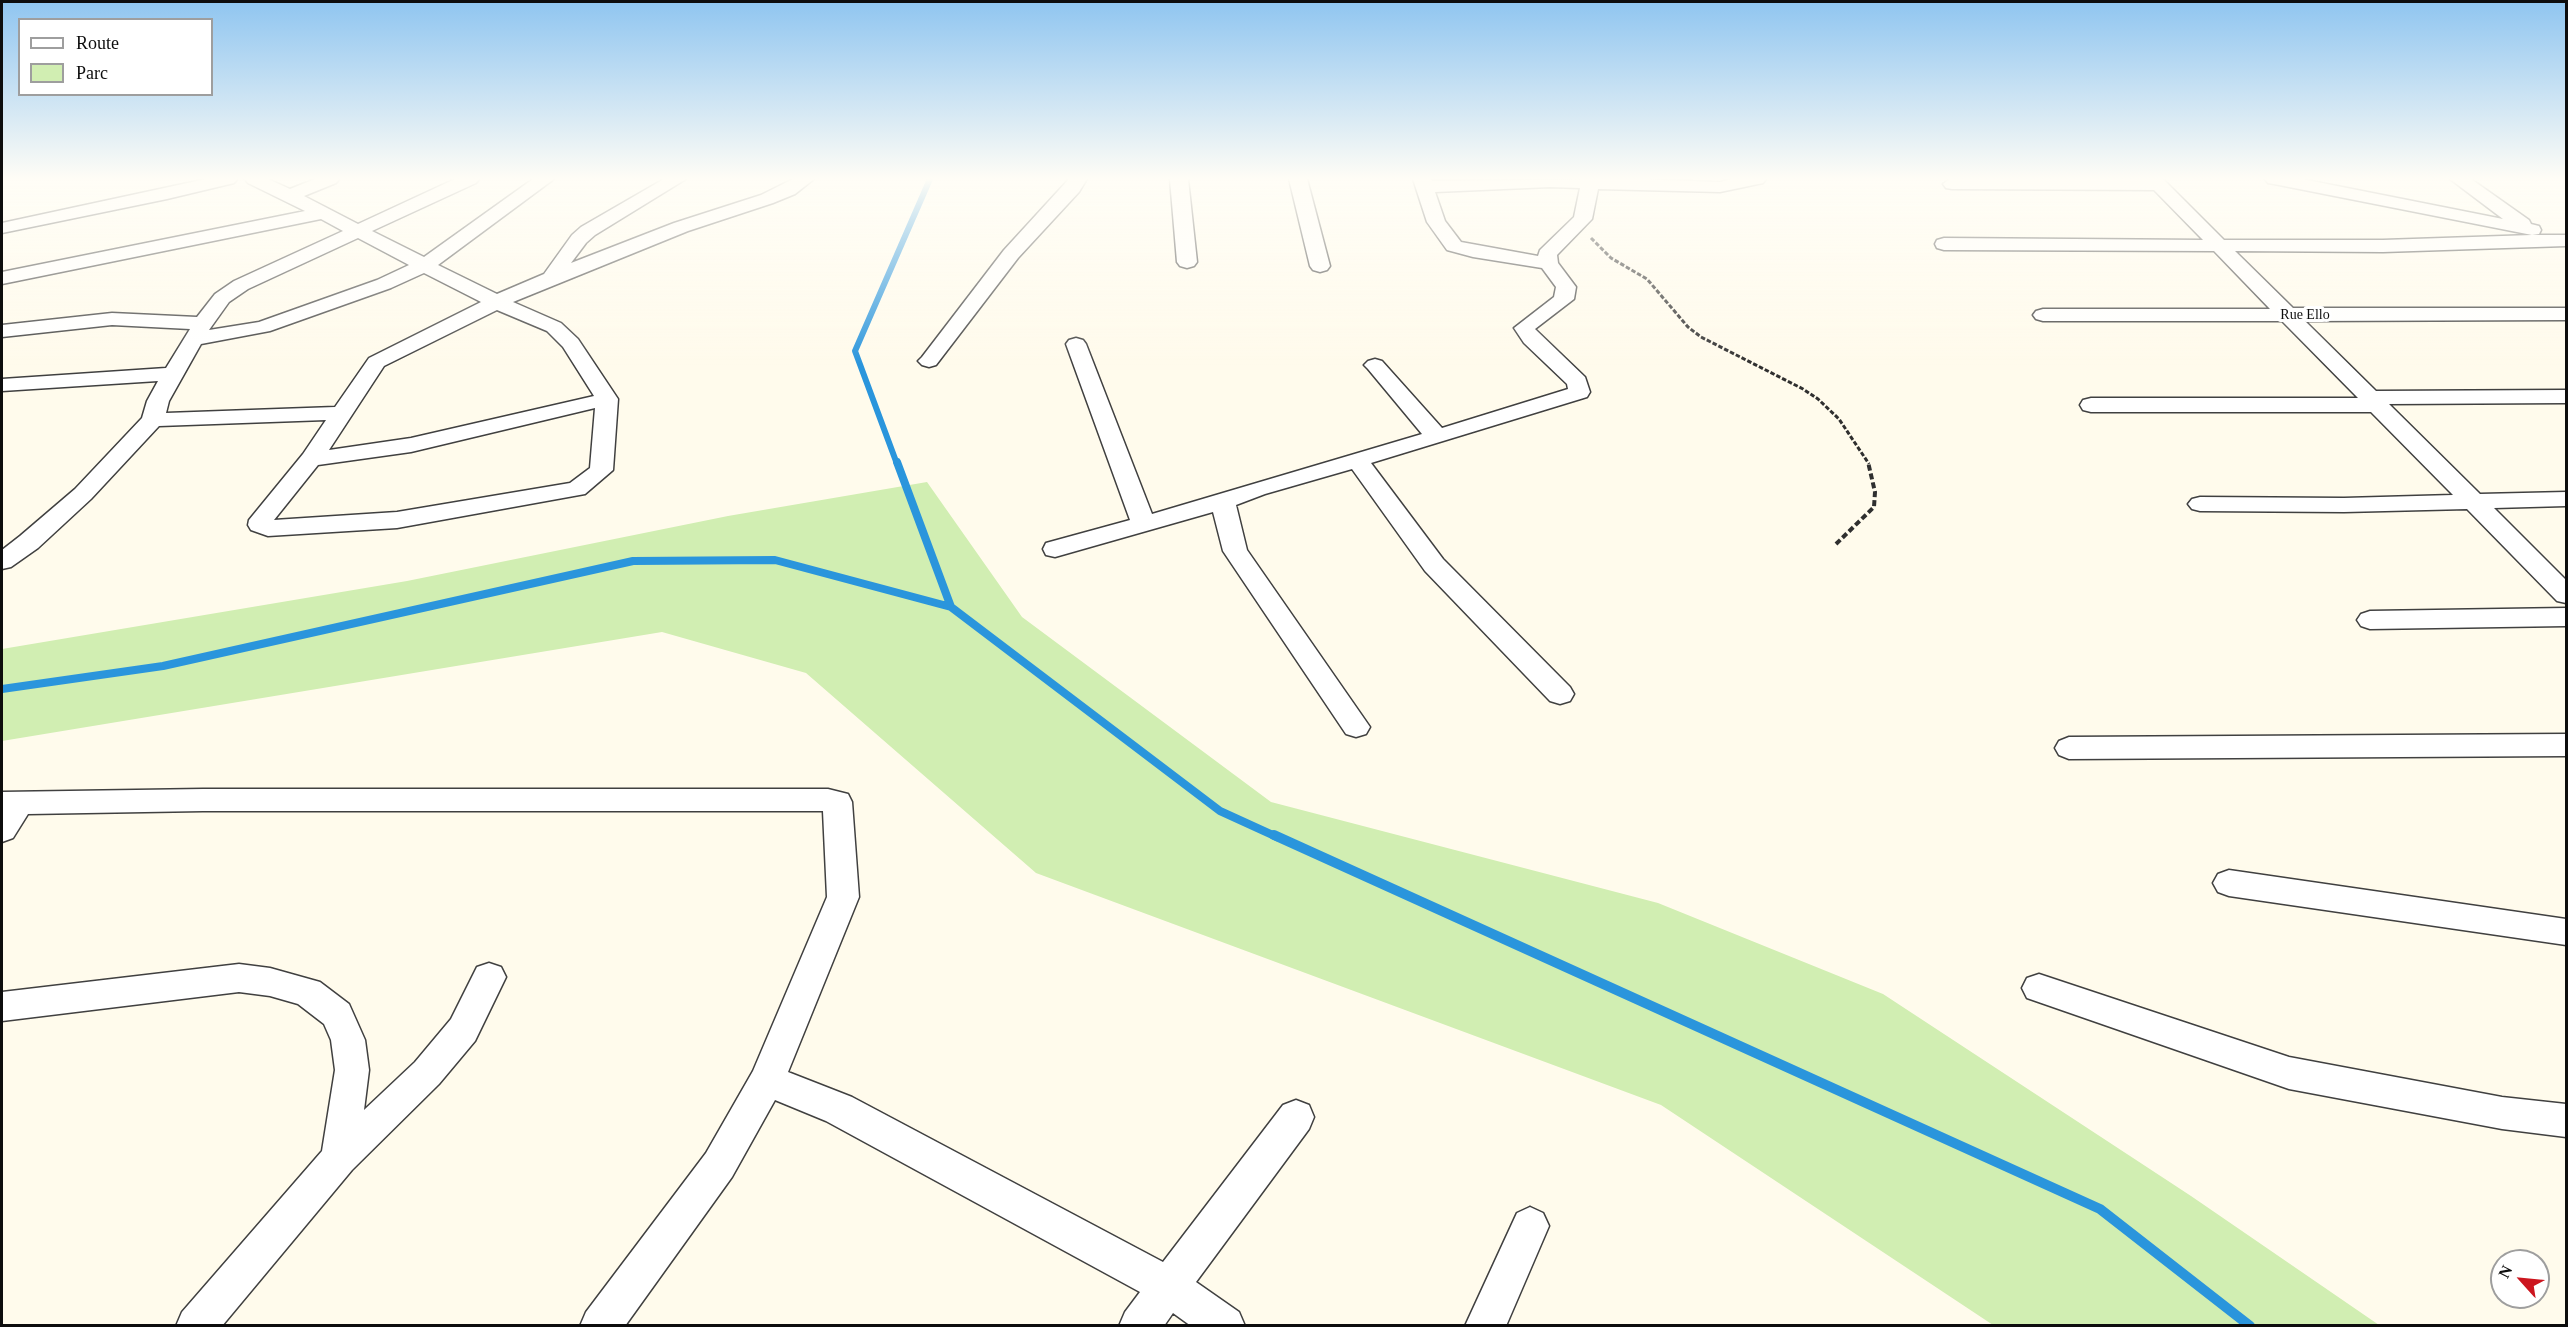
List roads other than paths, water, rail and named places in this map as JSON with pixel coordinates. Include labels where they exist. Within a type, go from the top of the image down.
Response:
[{"type":"street","points":[[2,278],[185,241]]},
{"type":"street","points":[[2,561],[29,542],[83,494],[153,420],[158,401],[173,374],[198,331],[222,297],[241,285],[335,241]]},
{"type":"street","points":[[376,241],[496,302],[554,327],[571,343],[608,399],[601,470],[577,489],[397,520],[268,528],[260,525],[261,520],[311,459],[376,362],[496,302],[646,241]]},
{"type":"street","points":[[2,331],[112,319],[198,331],[271,324],[384,284],[425,265],[459,241]]},
{"type":"street","points":[[551,278],[578,241]]},
{"type":"street","points":[[929,361],[1023,241]]},
{"type":"street","points":[[1185,241],[1187,262]]},
{"type":"street","points":[[1314,241],[1320,266]]},
{"type":"street","points":[[1450,241],[1454,246],[1473,251],[1548,263]]},
{"type":"street","points":[[1055,549],[1223,502],[1257,489],[1437,437],[1579,392],[1577,382],[1531,339],[1524,328],[1564,299],[1566,287],[1548,263],[1547,254],[1560,241]]},
{"type":"street","points":[[2216,241],[2566,595]]},
{"type":"street","points":[[1944,244],[2383,246],[2516,241]]},
{"type":"street","name":"Rue Ello","points":[[2043,315],[2566,314]]},
{"type":"street","points":[[1076,344],[1144,524]]},
{"type":"street","points":[[1375,365],[1437,437]]},
{"type":"street","points":[[2,385],[173,374]]},
{"type":"street","points":[[2091,405],[2375,402],[2566,396]]},
{"type":"street","points":[[311,459],[411,445],[608,399]]},
{"type":"street","points":[[153,420],[341,413]]},
{"type":"street","points":[[1357,460],[1434,566],[1560,694]]},
{"type":"street","points":[[2200,504],[2344,505],[2566,499]]},
{"type":"street","points":[[1223,502],[1235,551],[1356,727]]},
{"type":"street","points":[[2370,620],[2566,617]]},
{"type":"street","points":[[2069,748],[2566,745]]},
{"type":"street","points":[[2,830],[10,803],[203,800],[833,800],[839,806],[843,897],[767,1080],[719,1165],[600,1326]]},
{"type":"street","points":[[2229,883],[2566,932]]},
{"type":"street","points":[[196,1326],[339,1158],[427,1073],[463,1030],[489,977]]},
{"type":"street","points":[[2,1007],[239,978],[270,982],[308,992],[337,1014],[348,1040],[352,1070],[339,1158]]},
{"type":"street","points":[[2040,988],[2289,1073],[2502,1113],[2566,1121]]},
{"type":"street","points":[[767,1080],[839,1110],[1168,1286],[1224,1326]]},
{"type":"street","points":[[1139,1326],[1296,1117]]},
{"type":"street","points":[[1485,1326],[1530,1226]]},
{"type":"waterway","points":[[897,464],[855,351],[903,241]]},
{"type":"waterway","points":[[897,462],[951,607]]},
{"type":"waterway","points":[[2,689],[163,666],[633,561],[775,560],[951,607]]},
{"type":"waterway","points":[[951,607],[1220,811],[1277,837]]},
{"type":"waterway","points":[[1274,835],[2100,1209],[2250,1326]]}]
